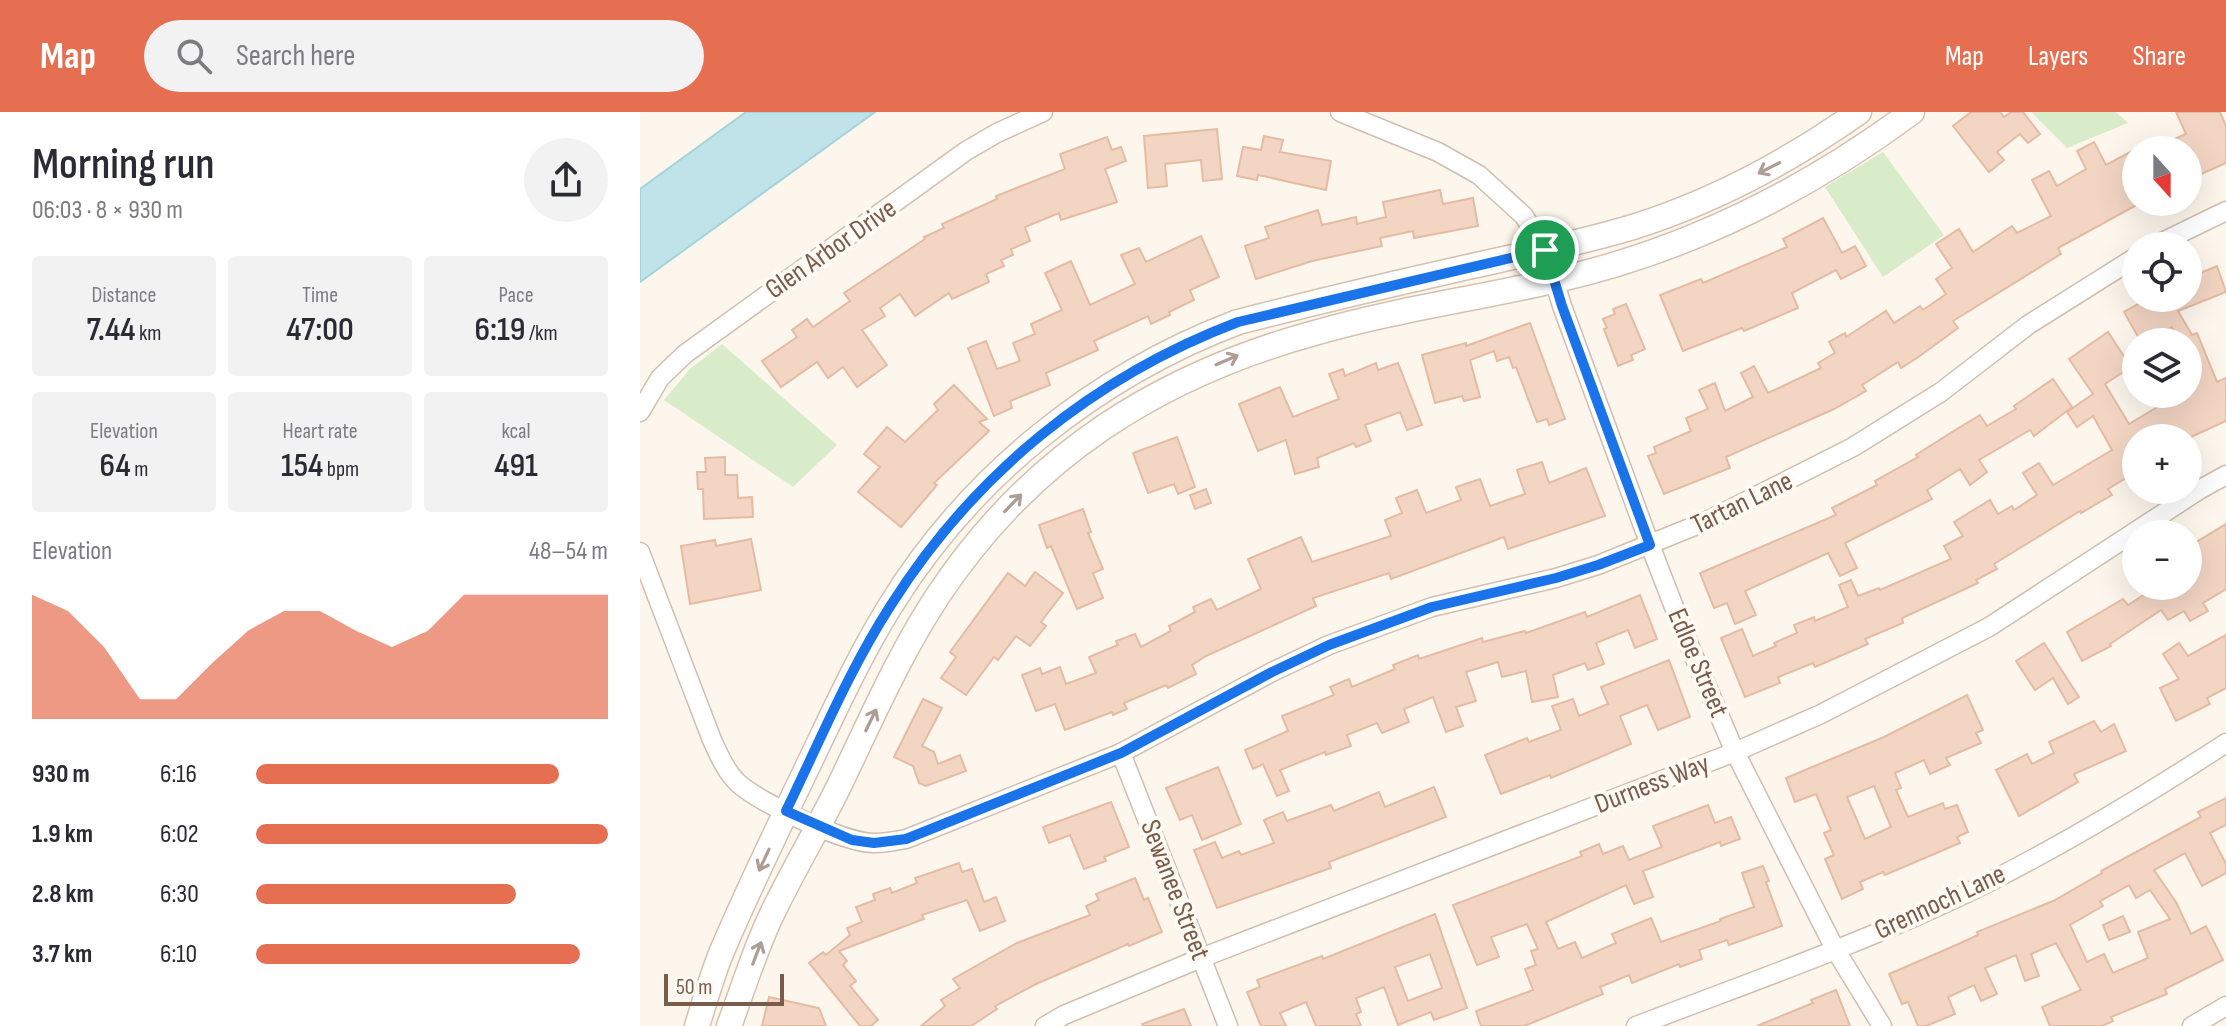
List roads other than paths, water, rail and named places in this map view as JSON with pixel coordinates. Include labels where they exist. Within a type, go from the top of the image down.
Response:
[{"type":"main road","points":[[697,1026],[721,953],[864,651],[920,562],[997,476],[1067,414],[1134,370],[1196,338],[1238,322],[1545,250],[1648,221],[1700,200],[1803,149],[1859,112]]},
{"type":"main road","points":[[729,1026],[771,916],[819,827],[886,688],[938,595],[991,525],[1025,490],[1086,437],[1177,382],[1241,354],[1319,331],[1554,281],[1653,253],[1726,224],[1818,175],[1912,112]]},
{"type":"main road","points":[[1803,149],[1818,175]]},
{"type":"main road","points":[[1067,414],[1086,437]]},
{"type":"street","name":"Glen Arbor Drive","points":[[640,412],[660,378],[685,354],[966,151],[1043,112]]},
{"type":"street","points":[[1340,112],[1426,147],[1479,175],[1524,216],[1545,250],[1554,281]]},
{"type":"street","points":[[2183,232],[2226,211]]},
{"type":"street","name":"Tartan Lane","points":[[819,827],[852,840],[874,843],[906,839],[1121,753],[1329,645],[1432,607],[1556,578],[1650,545],[1747,502],[1853,447],[1941,392],[2028,325],[2122,266]]},
{"type":"street","name":"Edloe Street","points":[[1554,281],[1650,545],[1735,752],[1835,949],[1882,1026]]},
{"type":"street","name":"Durness Way","points":[[1045,1026],[1064,1015],[1201,958],[1735,752],[1821,714],[1989,627],[2226,475]]},
{"type":"street","points":[[640,552],[723,763],[744,788],[819,827]]},
{"type":"street","name":"Grennoch Lane","points":[[1636,1026],[1912,917],[2054,847],[2119,811],[2226,743]]},
{"type":"street","name":"Sewanee Street","points":[[1121,753],[1228,1026]]},
{"type":"street","points":[[2192,1026],[2226,1006]]},
{"type":"water","points":[[746,112],[875,112],[640,282],[640,189]]}]
